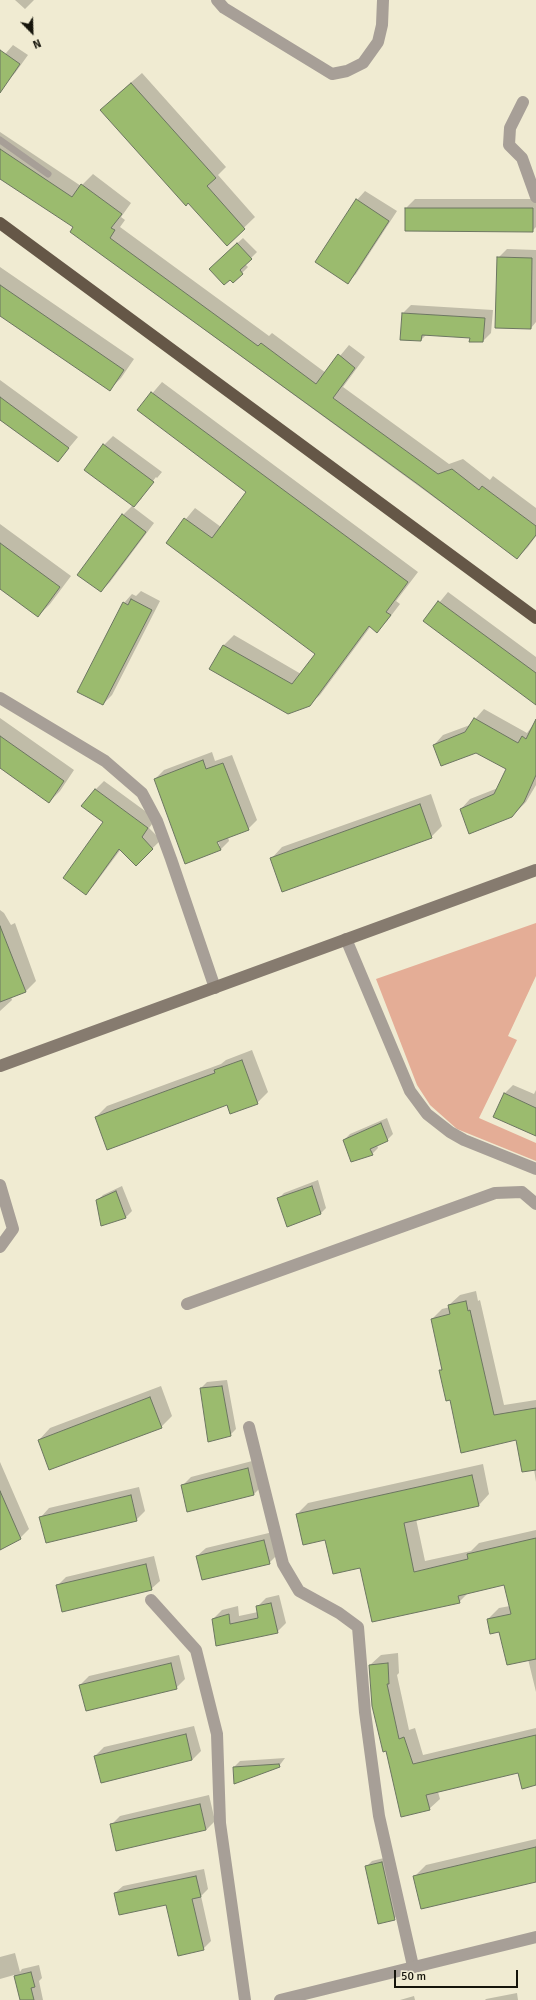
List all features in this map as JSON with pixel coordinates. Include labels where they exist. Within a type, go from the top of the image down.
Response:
[{"type":"highway","points":[[0,223],[535,614]]},
{"type":"main road","points":[[0,1066],[536,870]]},
{"type":"street","points":[[217,0],[224,8],[332,74],[347,71],[363,63],[378,42],[382,25],[383,0]]},
{"type":"street","points":[[523,102],[510,128],[509,145],[522,158],[536,197]]},
{"type":"street","points":[[0,698],[105,761],[142,793],[157,821],[215,988]]},
{"type":"street","points":[[346,939],[410,1091],[428,1114],[450,1132],[464,1140],[536,1169]]},
{"type":"street","points":[[0,1185],[13,1229],[0,1247]]},
{"type":"street","points":[[188,1304],[495,1193],[522,1192],[536,1204]]},
{"type":"street","points":[[249,1427],[283,1564],[299,1591],[339,1613],[358,1627],[365,1712],[379,1816],[413,1966]]},
{"type":"street","points":[[150,1600],[196,1650],[217,1734],[220,1823],[245,2000]]},
{"type":"street","points":[[280,2000],[413,1966],[536,1938]]},
{"type":"lane","points":[[0,140],[48,174]]},
{"type":"shaded area","points":[[536,923],[536,976],[508,1036],[517,1040],[479,1118],[536,1143],[536,1161],[457,1129],[430,1105],[417,1085],[376,979]]},
{"type":"building","points":[[0,50],[20,64],[0,93]]},
{"type":"building","points":[[131,83],[216,178],[207,186],[245,229],[227,246],[188,203],[186,206],[100,110]]},
{"type":"building","points":[[0,149],[72,197],[81,184],[122,214],[111,228],[115,230],[110,238],[258,346],[261,343],[316,384],[338,354],[355,368],[333,398],[438,474],[452,469],[479,490],[482,486],[536,526],[536,535],[517,559],[419,485],[70,232],[73,227],[0,179]]},
{"type":"building","points":[[356,199],[389,221],[348,284],[315,262]]},
{"type":"building","points":[[405,208],[533,208],[533,232],[405,231]]},
{"type":"building","points":[[237,243],[252,259],[240,270],[243,274],[233,283],[230,280],[224,285],[209,269]]},
{"type":"building","points":[[497,257],[532,258],[531,329],[495,328]]},
{"type":"building","points":[[0,285],[124,370],[110,391],[0,316]]},
{"type":"building","points":[[402,313],[485,318],[483,342],[469,342],[470,338],[422,335],[421,341],[400,340]]},
{"type":"building","points":[[151,392],[408,582],[386,612],[391,615],[377,633],[369,626],[310,706],[288,714],[209,669],[223,645],[292,684],[315,654],[166,543],[184,518],[212,538],[246,492],[137,410]]},
{"type":"building","points":[[0,397],[69,448],[58,462],[0,420]]},
{"type":"building","points":[[103,444],[154,482],[134,507],[84,470]]},
{"type":"building","points":[[122,514],[146,532],[101,592],[77,575]]},
{"type":"building","points":[[0,543],[60,587],[38,617],[0,589]]},
{"type":"building","points":[[131,599],[152,610],[103,705],[77,692],[123,602],[128,605]]},
{"type":"building","points":[[438,601],[536,673],[536,705],[423,621]]},
{"type":"building","points":[[474,718],[518,743],[522,736],[526,739],[536,719],[536,775],[524,802],[512,817],[469,834],[460,809],[494,794],[506,769],[476,753],[441,766],[433,745],[465,732]]},
{"type":"building","points":[[0,736],[64,781],[49,803],[0,768]]},
{"type":"building","points":[[203,760],[206,769],[223,763],[249,830],[217,842],[221,850],[185,864],[154,779]]},
{"type":"building","points":[[95,789],[148,828],[142,837],[153,849],[136,866],[119,849],[86,895],[63,878],[103,822],[81,806]]},
{"type":"building","points":[[420,804],[432,838],[282,892],[270,858]]},
{"type":"building","points":[[0,926],[26,992],[0,1002]]},
{"type":"building","points":[[242,1060],[258,1104],[230,1114],[227,1105],[107,1150],[95,1117],[215,1073],[214,1070]]},
{"type":"building","points":[[504,1093],[536,1108],[536,1136],[493,1117]]},
{"type":"building","points":[[381,1123],[388,1141],[370,1149],[373,1155],[351,1162],[343,1140]]},
{"type":"building","points":[[312,1186],[321,1214],[287,1227],[277,1198]]},
{"type":"building","points":[[116,1191],[126,1218],[101,1226],[96,1200]]},
{"type":"building","points":[[466,1301],[468,1311],[470,1310],[494,1415],[536,1408],[536,1470],[522,1472],[516,1440],[461,1453],[450,1400],[446,1401],[439,1370],[442,1370],[431,1319],[450,1314],[448,1305]]},
{"type":"building","points":[[222,1386],[231,1436],[208,1442],[200,1388]]},
{"type":"building","points":[[150,1397],[162,1428],[49,1470],[38,1440]]},
{"type":"building","points":[[248,1468],[254,1495],[187,1512],[181,1485]]},
{"type":"building","points":[[472,1475],[479,1506],[404,1523],[414,1572],[468,1559],[467,1554],[536,1538],[536,1659],[507,1665],[499,1632],[490,1634],[487,1619],[511,1614],[504,1585],[458,1596],[460,1603],[372,1622],[360,1568],[333,1574],[325,1540],[303,1545],[296,1514]]},
{"type":"building","points":[[0,1491],[21,1539],[0,1550]]},
{"type":"building","points":[[131,1495],[137,1521],[46,1543],[39,1517]]},
{"type":"building","points":[[264,1540],[270,1564],[202,1580],[196,1556]]},
{"type":"building","points":[[146,1564],[152,1590],[62,1612],[56,1585]]},
{"type":"building","points":[[271,1603],[278,1633],[216,1646],[212,1619],[229,1614],[230,1624],[258,1618],[256,1606]]},
{"type":"building","points":[[171,1663],[177,1689],[86,1711],[79,1685]]},
{"type":"building","points":[[388,1663],[389,1684],[387,1684],[399,1739],[404,1737],[413,1764],[536,1735],[536,1785],[522,1789],[518,1773],[426,1795],[430,1810],[401,1817],[386,1751],[383,1752],[372,1706],[369,1665]]},
{"type":"building","points":[[186,1734],[192,1760],[101,1783],[94,1756]]},
{"type":"building","points":[[279,1764],[280,1767],[234,1784],[233,1767]]},
{"type":"building","points":[[200,1804],[206,1830],[116,1851],[110,1824]]},
{"type":"building","points":[[536,1847],[536,1882],[421,1909],[413,1876]]},
{"type":"building","points":[[382,1862],[395,1920],[378,1924],[365,1866]]},
{"type":"building","points":[[196,1876],[201,1897],[192,1899],[204,1950],[178,1956],[166,1905],[119,1915],[114,1893]]},
{"type":"building","points":[[31,1972],[35,1987],[31,1988],[34,2000],[20,2000],[14,1976]]}]
